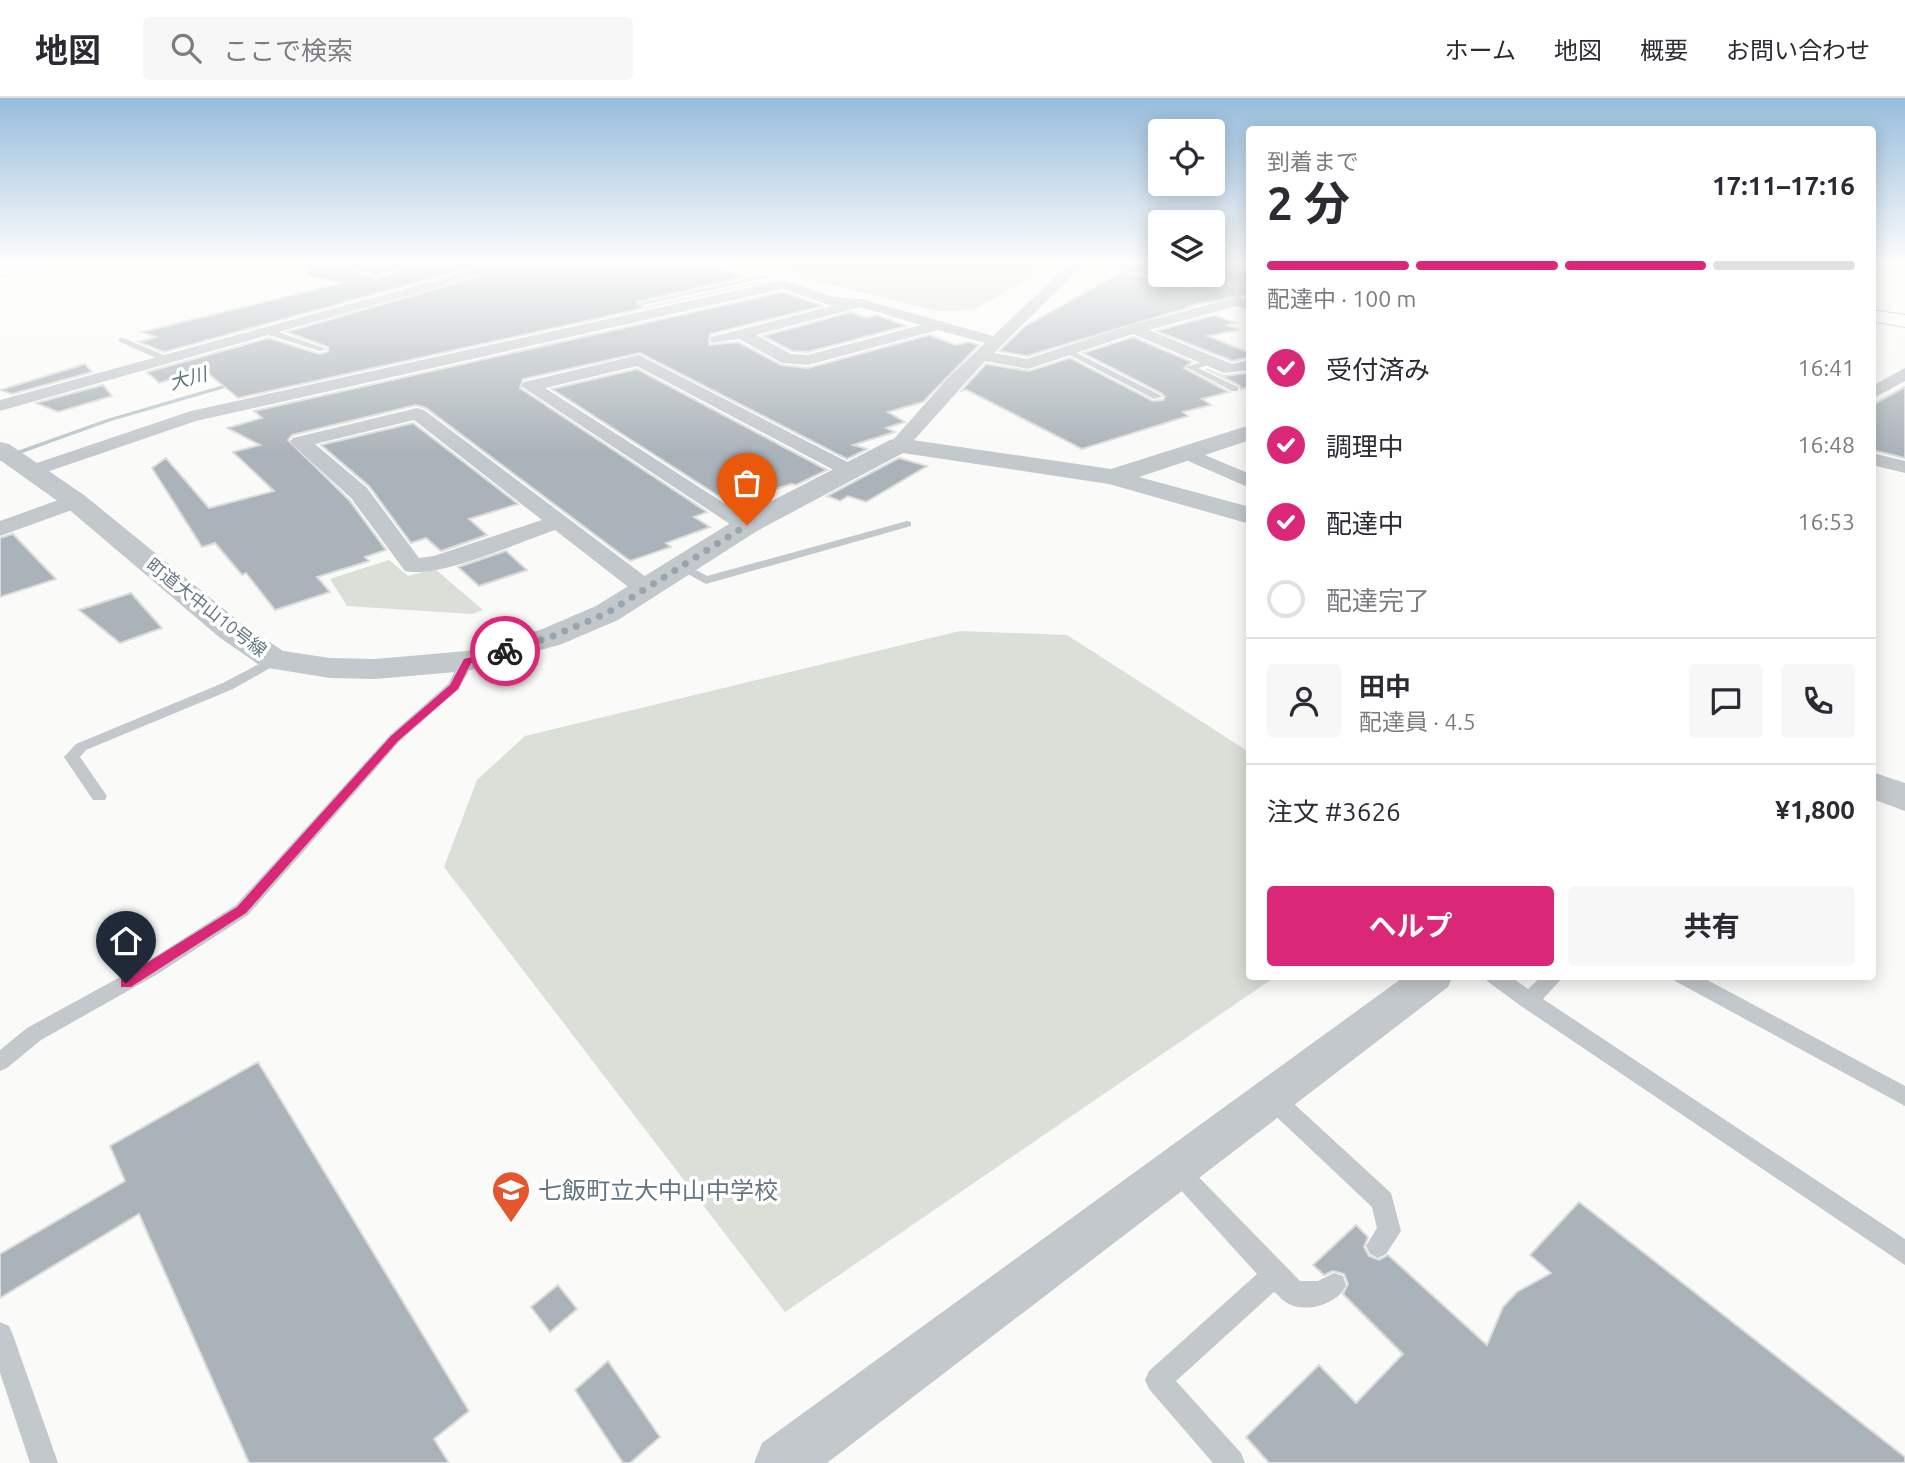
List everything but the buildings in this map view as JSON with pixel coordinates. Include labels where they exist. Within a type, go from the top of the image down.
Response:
[{"type":"street","points":[[0,406],[288,327]]},
{"type":"street","points":[[14,459],[594,327]]},
{"type":"street","points":[[717,340],[769,327]]},
{"type":"street","points":[[742,334],[788,359],[808,360],[933,327]]},
{"type":"street","points":[[945,327],[998,342]]},
{"type":"street","points":[[899,445],[954,382],[1013,327]]},
{"type":"street","points":[[982,356],[1028,364],[1143,327]]},
{"type":"street","points":[[1134,329],[1230,369],[1246,366]]},
{"type":"street","points":[[747,525],[530,386],[639,360],[852,472]]},
{"type":"street","points":[[1876,391],[1905,373]]},
{"type":"street","points":[[555,523],[437,563],[412,566],[359,493],[300,442],[417,414],[555,523],[645,588]]},
{"type":"street","points":[[1112,477],[1246,433]]},
{"type":"street","points":[[899,445],[1112,477],[1246,515]]},
{"type":"street","name":"町道大中山10号線","points":[[14,459],[75,501],[230,630],[274,660],[330,668],[375,669],[467,661],[551,637],[607,613],[747,525],[899,445]]},
{"type":"street","points":[[1186,453],[1246,479]]},
{"type":"street","points":[[1876,460],[1905,467]]},
{"type":"street","points":[[0,529],[75,501]]},
{"type":"street","points":[[1876,786],[1905,798]]},
{"type":"street","points":[[782,1463],[1429,980]]},
{"type":"lane","points":[[269,332],[323,349]]},
{"type":"lane","points":[[121,339],[168,360]]},
{"type":"lane","points":[[1069,351],[1157,397]]},
{"type":"lane","points":[[1209,362],[1190,367],[1235,389]]},
{"type":"lane","points":[[679,566],[706,580],[907,524]]},
{"type":"lane","points":[[99,796],[72,757],[81,747],[228,686],[274,660]]},
{"type":"lane","points":[[0,1062],[34,1034],[149,970],[242,910],[395,738],[454,686],[467,661]]},
{"type":"lane","points":[[1500,980],[1905,1253]]},
{"type":"lane","points":[[1528,1000],[1550,980]]},
{"type":"lane","points":[[1689,980],[1905,1097]]},
{"type":"lane","points":[[1272,1098],[1383,1201],[1389,1231],[1378,1246]]},
{"type":"lane","points":[[1176,1169],[1274,1275],[1295,1294],[1321,1293],[1334,1285]]},
{"type":"lane","points":[[1231,1463],[1158,1380],[1274,1275]]},
{"type":"lane","points":[[0,1335],[44,1463]]},
{"type":"shaded area","points":[[389,560],[408,576],[435,569],[483,610],[472,614],[347,606],[330,579]]},
{"type":"shaded area","points":[[960,631],[1067,635],[1246,750],[1246,980],[1271,980],[785,1312],[444,867],[477,780],[525,736]]},
{"type":"waterway","name":"大川","points":[[0,459],[109,420],[237,383]]},
{"type":"way so far","points":[[505,651],[551,637],[607,613],[747,525]]},
{"type":"place","name":"七飯町立大中山中学校","points":[[511,1224]]},
{"type":"route","points":[[126,983],[242,910],[395,738],[454,686],[467,661],[505,651]]}]
